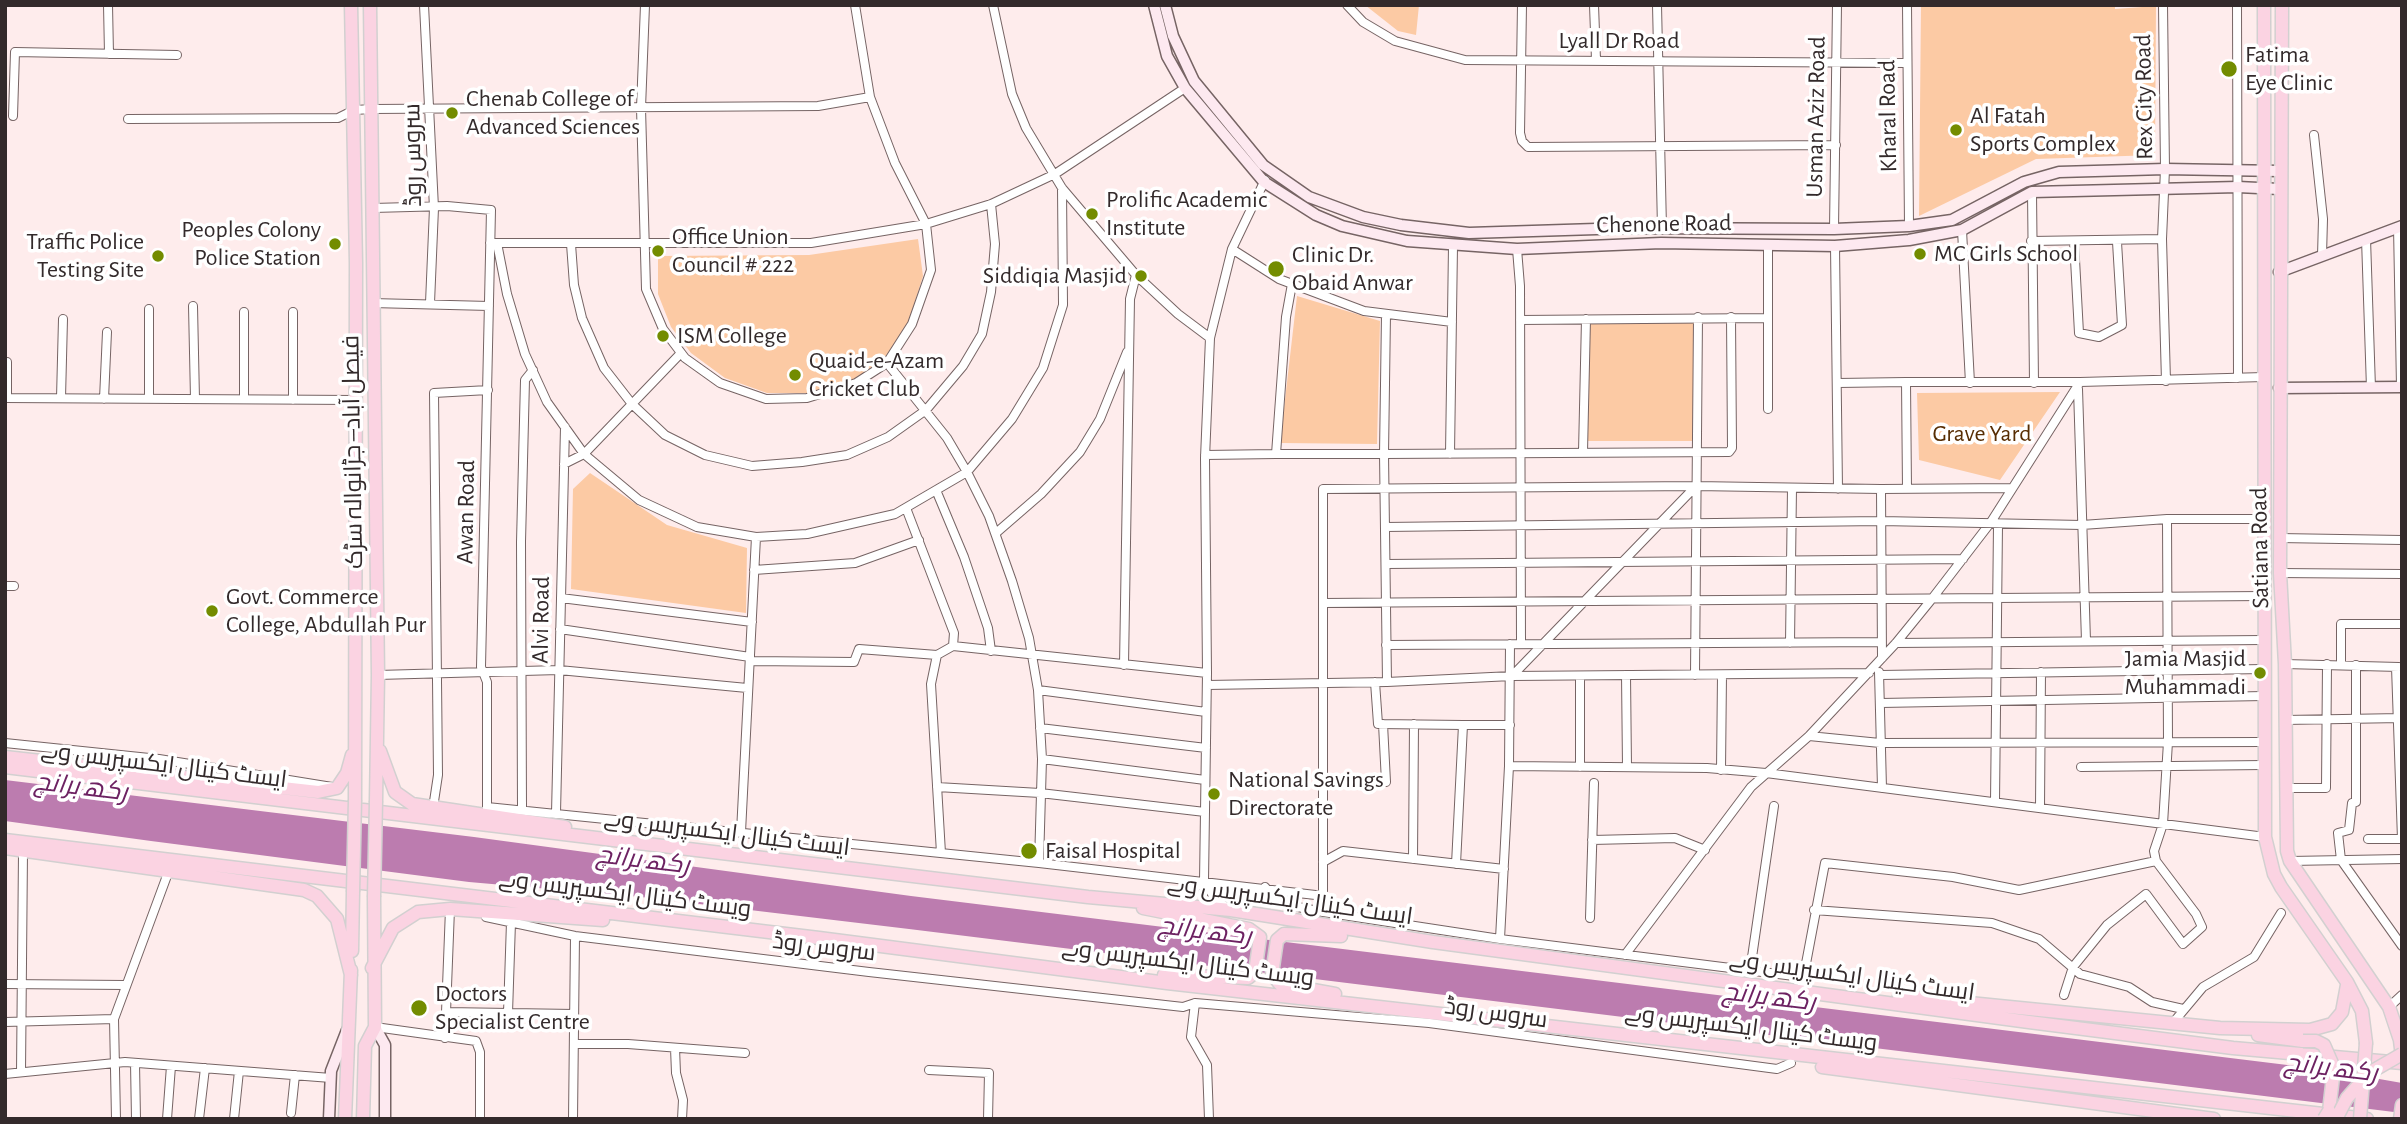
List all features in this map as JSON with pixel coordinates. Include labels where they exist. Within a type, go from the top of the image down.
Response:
[{"type":"main road","name":"فیصل آباد– جڑانوالہ سڑک","points":[[345,1119],[357,737],[352,5]]},
{"type":"main road","name":"فیصل آباد– جڑانوالہ سڑک","points":[[370,5],[378,675],[372,968],[375,1027]]},
{"type":"main road","name":"Satiana Road","points":[[2264,5],[2265,837],[2274,874],[2347,982],[2362,1011],[2366,1043],[2360,1119]]},
{"type":"main road","name":"Satiana Road","points":[[2282,5],[2279,573],[2285,664],[2286,839],[2290,861],[2395,1017],[2402,1056]]},
{"type":"main road","points":[[5,757],[318,792],[337,788],[347,774],[357,737]]},
{"type":"main road","points":[[376,739],[394,792],[412,804],[433,808],[551,816],[815,864]]},
{"type":"main road","name":"ایسٹ کینال ایکسپریس وے","points":[[5,767],[1088,897],[1231,910],[1433,942],[1802,984],[2233,1048],[2402,1063]]},
{"type":"main road","name":"ویسٹ کینال ایکسپریس وے","points":[[5,840],[1073,971],[2367,1119]]},
{"type":"main road","points":[[5,848],[167,873],[304,890],[317,897],[337,919],[351,975]]},
{"type":"main road","points":[[1073,971],[1239,979],[1255,972],[1260,937],[1249,929],[1088,897]]},
{"type":"main road","points":[[2297,909],[2314,897]]},
{"type":"main road","points":[[372,968],[385,940],[404,918],[418,912],[450,909],[819,938]]},
{"type":"main road","points":[[1421,1010],[1279,984],[1272,974],[1277,940],[1290,933],[1433,942]]},
{"type":"main road","points":[[1802,984],[2172,1024],[2310,1030],[2332,1024],[2346,1002],[2347,982]]},
{"type":"main road","points":[[363,1119],[365,1046],[375,1027]]},
{"type":"main road","points":[[2220,1028],[2316,1041],[2325,1045],[2334,1062],[2329,1111],[2324,1119]]},
{"type":"main road","points":[[1712,1046],[1791,1063],[2167,1115],[2214,1119]]},
{"type":"main road","points":[[2336,1119],[2347,1098],[2369,1073],[2402,1056]]},
{"type":"main road","points":[[2400,1119],[2402,1105]]},
{"type":"street","points":[[108,5],[109,54]]},
{"type":"street","name":"سروس روڈ","points":[[424,5],[432,108],[434,208],[430,303]]},
{"type":"street","points":[[645,5],[641,108],[646,289],[663,329],[681,353],[720,383],[766,399],[807,398],[856,383],[887,363],[912,324],[931,270],[926,224],[895,163],[870,97],[855,5]]},
{"type":"street","points":[[993,5],[1012,94],[1026,128],[1062,188],[1136,275],[1178,314],[1210,338]]},
{"type":"street","name":"Chenone Road","points":[[1154,5],[1167,56],[1185,88],[1264,182],[1316,215],[1342,226],[1407,241],[1517,248],[1661,243],[1835,246],[1909,240],[1962,230],[2032,192],[2238,187],[2279,189]]},
{"type":"street","name":"Chenone Road","points":[[1165,5],[1173,36],[1194,81],[1269,171],[1309,197],[1336,209],[1401,225],[1469,233],[1909,226]]},
{"type":"street","name":"Lyall Dr Road","points":[[1347,5],[1363,22],[1378,32],[1431,53],[1465,60],[1907,63]]},
{"type":"street","points":[[1522,5],[1520,133],[1522,141],[1528,147],[1836,145]]},
{"type":"street","points":[[1594,5],[1596,60]]},
{"type":"street","points":[[1657,5],[1662,228]]},
{"type":"street","name":"Usman Aziz Road","points":[[1834,229],[1837,5]]},
{"type":"street","name":"Kharal Road","points":[[1907,5],[1909,226]]},
{"type":"street","name":"Rex City Road","points":[[2163,5],[2165,169],[2162,239],[2166,381]]},
{"type":"street","points":[[2237,5],[2238,378]]},
{"type":"street","points":[[13,116],[15,52],[177,55]]},
{"type":"street","points":[[1062,188],[1063,305],[1043,368],[1012,419],[967,472],[906,508],[895,514],[807,534],[756,537],[697,527],[639,500],[584,454],[547,401],[533,370],[493,243],[811,243],[926,224],[991,204],[1055,174],[1185,88]]},
{"type":"street","points":[[128,119],[338,118],[354,110],[373,109],[818,106],[870,97]]},
{"type":"street","points":[[2314,135],[2323,219],[2322,256]]},
{"type":"street","points":[[1909,226],[1952,220],[2024,182],[2059,172],[2165,169],[2280,171]]},
{"type":"street","points":[[1231,910],[1215,899],[1204,881],[1207,685],[1205,455],[1210,338],[1232,249],[1269,171]]},
{"type":"street","points":[[2032,192],[2034,383]]},
{"type":"street","points":[[571,244],[574,285],[582,318],[604,368],[632,404],[665,435],[705,454],[752,466],[802,462],[847,455],[888,437],[926,410],[963,366],[982,334],[991,292],[995,244],[991,204]]},
{"type":"street","points":[[373,208],[434,208]]},
{"type":"street","name":"Awan Road","points":[[434,208],[490,208],[493,243],[489,306],[482,673],[487,682],[487,811]]},
{"type":"street","points":[[2279,272],[2400,226],[2402,387],[2279,388]]},
{"type":"street","points":[[1962,230],[1970,383]]},
{"type":"street","points":[[2031,241],[2117,242],[2162,239]]},
{"type":"street","points":[[2366,239],[2371,388]]},
{"type":"street","points":[[2074,240],[2079,333],[2099,338],[2122,325],[2117,242]]},
{"type":"street","points":[[1768,244],[1768,409]]},
{"type":"street","points":[[1450,454],[1453,246]]},
{"type":"street","points":[[1835,246],[1838,489]]},
{"type":"street","points":[[1517,248],[1520,320],[1521,643]]},
{"type":"street","points":[[1232,249],[1292,284],[1364,311],[1452,322]]},
{"type":"street","points":[[1124,665],[1130,299],[1136,275]]},
{"type":"street","points":[[1276,454],[1286,317],[1292,284]]},
{"type":"street","points":[[372,303],[489,306]]},
{"type":"street","points":[[193,306],[195,399]]},
{"type":"street","points":[[149,309],[149,399]]},
{"type":"street","points":[[244,312],[244,399]]},
{"type":"street","points":[[293,313],[293,400]]},
{"type":"street","points":[[1386,314],[1384,489],[1387,682]]},
{"type":"street","points":[[1695,675],[1698,317]]},
{"type":"street","points":[[1205,455],[1698,450],[1729,452],[1732,449],[1731,317]]},
{"type":"street","points":[[61,398],[63,318]]},
{"type":"street","points":[[1520,320],[1768,318]]},
{"type":"street","points":[[1583,452],[1586,319]]},
{"type":"street","points":[[104,398],[107,332]]},
{"type":"street","points":[[996,533],[1041,494],[1080,452],[1100,419],[1129,348]]},
{"type":"street","points":[[564,464],[584,454],[681,353]]},
{"type":"street","points":[[7,362],[6,398],[356,400]]},
{"type":"street","points":[[887,363],[926,410],[967,472],[996,533],[1032,654],[1038,690],[1042,759],[1039,863]]},
{"type":"street","points":[[522,809],[525,380],[533,370]]},
{"type":"street","points":[[1838,383],[2079,384],[2264,377]]},
{"type":"street","points":[[1906,382],[1907,489]]},
{"type":"street","points":[[1625,955],[1738,802],[1766,773],[1809,736],[1896,643],[1994,523],[2012,488],[2079,384]]},
{"type":"street","points":[[2079,384],[2086,641]]},
{"type":"street","points":[[433,808],[438,775],[434,393],[488,390]]},
{"type":"street","name":"Alvi Road","points":[[551,816],[559,670],[565,428]]},
{"type":"street","points":[[1511,676],[1696,486]]},
{"type":"street","points":[[1323,912],[1321,492],[1326,489],[1696,486],[1838,489],[2012,488]]},
{"type":"street","points":[[1790,643],[1792,488]]},
{"type":"street","points":[[1881,489],[1882,658]]},
{"type":"street","points":[[936,490],[964,556],[988,628],[990,651]]},
{"type":"street","points":[[906,508],[954,633],[953,646]]},
{"type":"street","points":[[2064,995],[2073,967],[2107,925],[2146,894],[2183,944],[2202,927],[2196,914],[2156,861],[2154,851],[2163,824],[2168,742],[2167,519]]},
{"type":"street","points":[[1385,527],[1881,522],[2082,525],[2167,519],[2264,519]]},
{"type":"street","points":[[1994,523],[1997,599],[1995,802]]},
{"type":"street","points":[[741,832],[756,537]]},
{"type":"street","points":[[2279,538],[2402,540]]},
{"type":"street","points":[[754,570],[855,563],[919,540]]},
{"type":"street","points":[[1386,564],[1963,559]]},
{"type":"street","points":[[2279,573],[2402,574]]},
{"type":"street","points":[[1323,603],[2264,596]]},
{"type":"street","points":[[561,598],[752,622]]},
{"type":"street","points":[[2341,665],[2341,624],[2402,624]]},
{"type":"street","points":[[560,629],[750,659],[853,662],[859,649],[937,655],[953,646],[1207,673]]},
{"type":"street","points":[[1896,643],[2264,640]]},
{"type":"street","points":[[1386,645],[1881,642]]},
{"type":"street","points":[[1500,939],[1509,766],[1510,644]]},
{"type":"street","points":[[937,655],[931,684],[941,853]]},
{"type":"street","points":[[2285,664],[2399,667],[2402,839],[2368,839]]},
{"type":"street","points":[[2285,788],[2326,788],[2327,664]]},
{"type":"street","points":[[2356,666],[2356,802],[2352,803],[2349,830],[2338,833],[2341,860],[2402,946]]},
{"type":"street","points":[[1207,685],[1323,684],[1511,676],[1721,675],[1871,670],[1881,675],[2264,669]]},
{"type":"street","points":[[378,675],[559,670],[747,688]]},
{"type":"street","points":[[2040,808],[2041,672]]},
{"type":"street","points":[[1626,675],[1627,768]]},
{"type":"street","points":[[1721,675],[1721,769]]},
{"type":"street","points":[[1881,675],[1881,788]]},
{"type":"street","points":[[1580,676],[1580,767]]},
{"type":"street","points":[[1375,682],[1376,723],[1510,725]]},
{"type":"street","points":[[1038,690],[1206,712]]},
{"type":"street","points":[[1881,703],[2264,696]]},
{"type":"street","points":[[2286,720],[2400,718]]},
{"type":"street","points":[[1384,724],[1386,782]]},
{"type":"street","points":[[1413,859],[1414,724]]},
{"type":"street","points":[[1456,864],[1463,725]]},
{"type":"street","points":[[1040,728],[1206,748]]},
{"type":"street","points":[[1809,736],[1880,743],[2264,742]]},
{"type":"street","points":[[5,743],[159,759],[337,788]]},
{"type":"street","points":[[1042,759],[1205,780]]},
{"type":"street","points":[[2081,767],[2264,765]]},
{"type":"street","points":[[1509,766],[1721,769],[1766,773],[2265,837]]},
{"type":"street","points":[[1590,918],[1594,783]]},
{"type":"street","points":[[937,787],[1040,793],[1205,812]]},
{"type":"street","points":[[1750,971],[1774,806]]},
{"type":"street","points":[[487,811],[522,809],[551,816],[741,832],[1146,877],[1265,887],[1324,896]]},
{"type":"street","points":[[1592,840],[1675,838],[1705,850]]},
{"type":"street","points":[[1323,862],[1343,851],[1504,869]]},
{"type":"street","points":[[21,1072],[23,852]]},
{"type":"street","points":[[2290,861],[2402,859]]},
{"type":"street","points":[[1265,887],[1278,903],[1323,912],[1500,939],[1750,971],[1802,984],[1822,865],[1828,862],[1952,877],[2019,890],[2156,861]]},
{"type":"street","points":[[116,1119],[114,1019],[167,873]]},
{"type":"street","points":[[1173,904],[1204,881]]},
{"type":"street","points":[[445,1038],[450,909]]},
{"type":"street","name":"سروس روڈ","points":[[450,909],[575,936],[1183,1007],[1195,1003],[1429,1023],[1777,1069],[1791,1063]]},
{"type":"street","points":[[1814,910],[1992,923],[2039,939],[2080,974],[2129,987],[2152,1002],[2183,1009]]},
{"type":"street","points":[[2172,1024],[2203,987],[2254,957],[2281,912]]},
{"type":"street","points":[[508,1013],[511,922]]},
{"type":"street","points":[[573,1119],[575,936]]},
{"type":"street","points":[[5,984],[125,985]]},
{"type":"street","points":[[2395,1017],[2402,995]]},
{"type":"street","points":[[1195,1003],[1191,1037],[1208,1065],[1209,1119]]},
{"type":"street","points":[[446,1012],[574,1014]]},
{"type":"street","points":[[5,1021],[114,1019]]},
{"type":"street","points":[[375,1027],[445,1038],[472,1039],[479,1046],[480,1119]]},
{"type":"street","points":[[375,1027],[384,1045],[385,1119]]},
{"type":"street","points":[[329,1119],[331,1078],[347,1028]]},
{"type":"street","points":[[574,1044],[745,1053]]},
{"type":"street","points":[[676,1048],[676,1073],[683,1100],[682,1119]]},
{"type":"street","points":[[5,1074],[135,1063],[331,1078]]},
{"type":"street","points":[[135,1063],[136,1119]]},
{"type":"street","points":[[167,1119],[171,1066]]},
{"type":"street","points":[[199,1119],[205,1068]]},
{"type":"street","points":[[929,1070],[989,1073],[988,1119]]},
{"type":"street","points":[[234,1119],[239,1071]]},
{"type":"street","points":[[291,1113],[295,1075]]},
{"type":"green space","points":[[1365,5],[1419,5],[1416,35],[1398,31]]},
{"type":"green space","points":[[1921,5],[2115,5],[2115,9],[2156,6],[2155,155],[2036,159],[1919,216]]},
{"type":"green space","points":[[918,239],[923,276],[908,324],[885,357],[853,381],[808,393],[767,393],[725,378],[691,353],[671,327],[658,294],[658,256],[809,255]]},
{"type":"green space","points":[[1297,296],[1380,321],[1377,444],[1280,443]]},
{"type":"green space","points":[[1694,317],[1695,441],[1586,441],[1590,319]]},
{"type":"green space","name":"Grave Yard","points":[[2060,392],[2000,480],[1919,460],[1917,393]]},
{"type":"green space","points":[[590,473],[667,525],[747,548],[746,613],[571,589],[573,489]]},
{"type":"water","name":"رکھ برانچ","points":[[5,780],[474,837],[911,896],[2328,1070],[2402,1083],[2402,1113],[909,929],[641,897],[469,882],[5,821]]},
{"type":"place","name":"Fatima Eye Clinic","points":[[2229,69]]},
{"type":"place","name":"Chenab College of Advanced Sciences","points":[[452,113]]},
{"type":"place","name":"Al Fatah Sports Complex","points":[[1956,130]]},
{"type":"place","name":"Prolific Academic Institute","points":[[1092,214]]},
{"type":"place","name":"Peoples Colony Police Station","points":[[335,244]]},
{"type":"place","name":"Office Union Council # 222","points":[[658,251]]},
{"type":"place","name":"MC Girls School","points":[[1920,254]]},
{"type":"place","name":"Traffic Police Testing Site","points":[[158,256]]},
{"type":"place","name":"Clinic Dr. Obaid Anwar","points":[[1276,269]]},
{"type":"place","name":"Siddiqia Masjid","points":[[1141,276]]},
{"type":"place","name":"ISM College","points":[[663,336]]},
{"type":"place","name":"Quaid-e-Azam Cricket Club","points":[[795,375]]},
{"type":"place","name":"Govt. Commerce College, Abdullah Pur","points":[[212,611]]},
{"type":"place","name":"Jamia Masjid Muhammadi","points":[[2260,673]]},
{"type":"place","name":"National Savings Directorate","points":[[1214,794]]},
{"type":"place","name":"Faisal Hospital","points":[[1029,851]]},
{"type":"place","name":"Doctors Specialist Centre","points":[[419,1008]]}]
